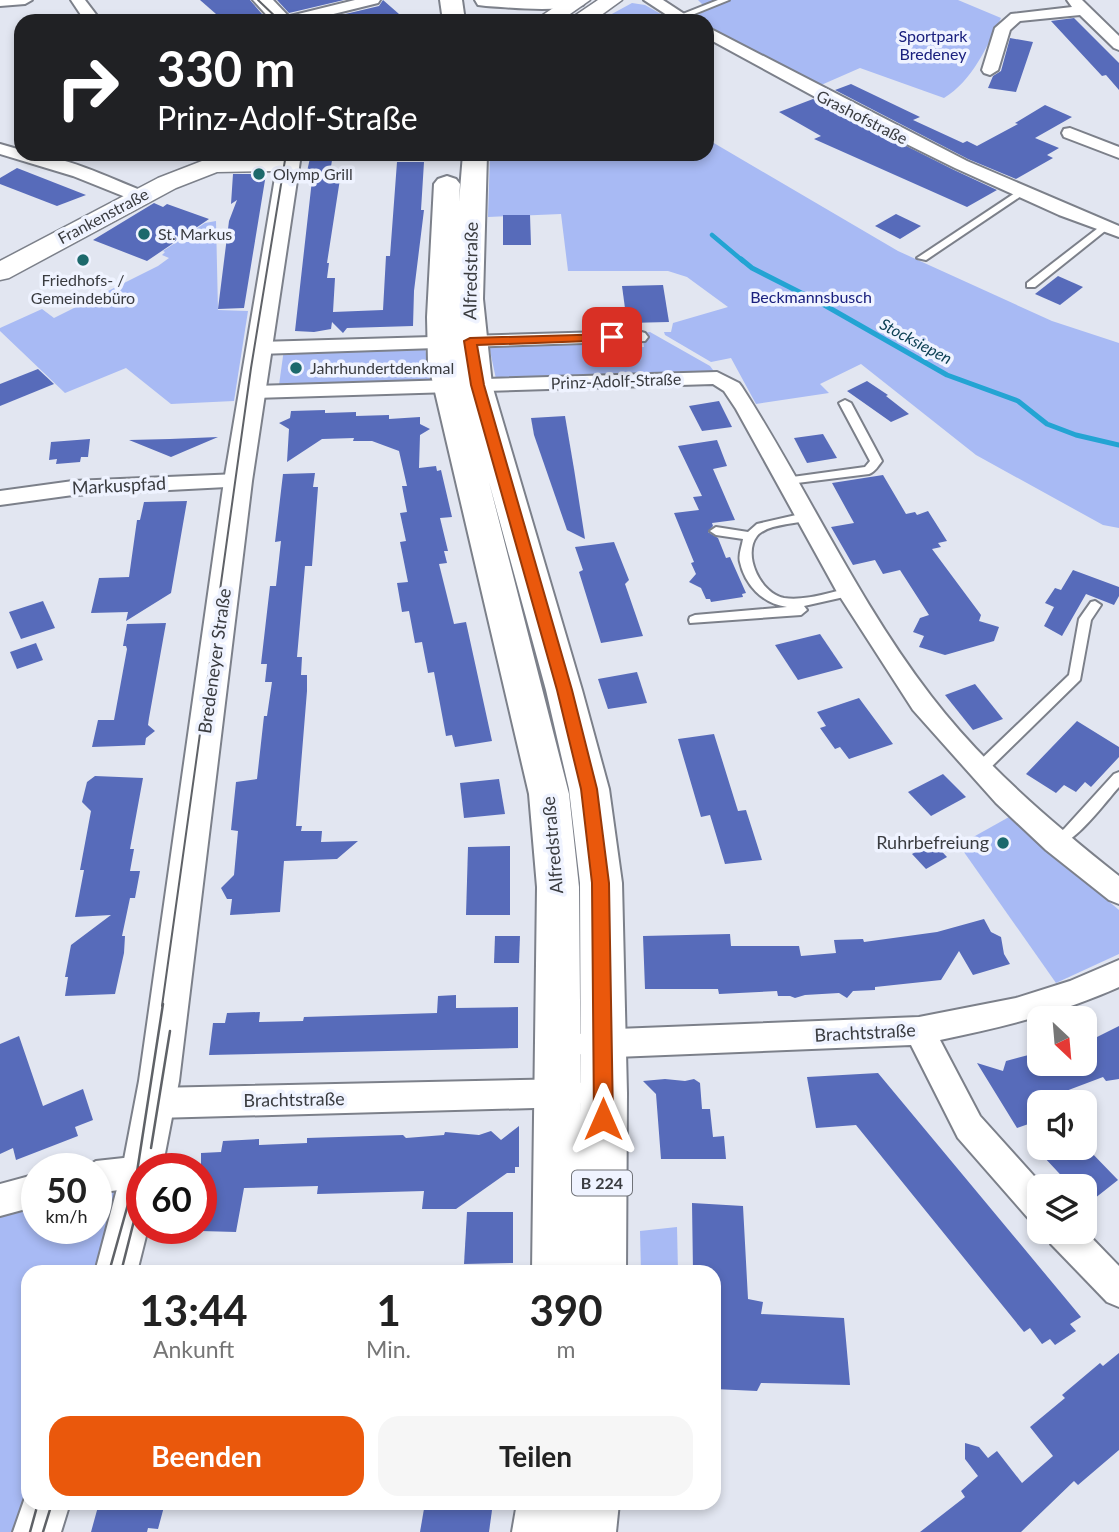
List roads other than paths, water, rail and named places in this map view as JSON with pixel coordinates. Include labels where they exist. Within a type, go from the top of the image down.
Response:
[{"type":"main road","points":[[485,0],[544,3],[578,0]]},
{"type":"main road","points":[[556,14],[578,0]]},
{"type":"main road","points":[[589,14],[612,0]]},
{"type":"main road","name":"Frankenstraße","points":[[0,272],[139,197],[221,161]]},
{"type":"main road","name":"Frankenstraße","points":[[252,161],[276,164],[289,161]]},
{"type":"main road","name":"Alfredstraße","points":[[449,161],[456,342],[524,683],[549,794],[558,887],[558,1045],[581,1093],[600,1265]]},
{"type":"main road","name":"Alfredstraße","points":[[456,342],[474,161]]},
{"type":"main road","name":"Alfredstraße","points":[[463,386],[561,677],[589,789],[601,883],[603,1044],[581,1093],[558,1265]]},
{"type":"main road","points":[[540,1532],[543,1510]]},
{"type":"main road","points":[[588,1532],[591,1510]]},
{"type":"street","points":[[0,2],[25,0]]},
{"type":"street","points":[[262,0],[277,14]]},
{"type":"street","points":[[314,14],[373,0]]},
{"type":"street","points":[[662,1],[677,14]]},
{"type":"street","points":[[990,70],[1003,28],[1016,17],[1079,5],[1119,45]]},
{"type":"street","name":"Grashofstraße","points":[[714,36],[850,111],[1021,192],[1112,229]]},
{"type":"street","points":[[1070,133],[1119,153]]},
{"type":"street","points":[[39,161],[79,172],[139,197]]},
{"type":"street","name":"Bredeneyer Straße","points":[[145,1153],[155,1103],[238,481],[289,161]]},
{"type":"street","points":[[259,348],[638,337]]},
{"type":"street","name":"Prinz-Adolf-Straße","points":[[253,392],[717,379],[727,382],[746,409],[785,482]]},
{"type":"street","name":"Markuspfad","points":[[0,498],[73,488],[238,481]]},
{"type":"street","points":[[785,482],[851,596],[922,703],[979,770],[1056,842],[1119,892]]},
{"type":"street","name":"Brachtstraße","points":[[603,1044],[919,1031],[1016,1011],[1076,992],[1119,972]]},
{"type":"street","points":[[919,1031],[969,1127],[1027,1192]]},
{"type":"street","points":[[558,1045],[603,1044]]},
{"type":"street","name":"Brachtstraße","points":[[155,1103],[581,1093]]},
{"type":"street","points":[[0,1200],[21,1194]]},
{"type":"street","name":"Bredeneyer Straße","points":[[118,1265],[126,1233]]},
{"type":"street","points":[[1075,1244],[1119,1290]]},
{"type":"street","points":[[37,1532],[44,1510]]},
{"type":"lane","points":[[694,14],[725,0]]},
{"type":"lane","points":[[922,258],[1021,192]]},
{"type":"lane","name":"Grashofstraße","points":[[1031,285],[1112,229]]},
{"type":"lane","points":[[785,482],[869,470],[876,461],[845,403]]},
{"type":"lane","points":[[805,517],[761,527],[750,536],[745,560],[766,596],[785,604],[851,596]]},
{"type":"lane","points":[[716,531],[750,536]]},
{"type":"lane","points":[[695,620],[787,613],[851,596]]},
{"type":"lane","points":[[979,770],[1075,677],[1085,619],[1095,605]]},
{"type":"lane","points":[[1056,842],[1119,778]]},
{"type":"waterway","name":"Stocksiepen","points":[[712,235],[743,261]]},
{"type":"waterway","name":"Stocksiepen","points":[[741,259],[752,268],[819,302],[947,375],[1018,401],[1047,424],[1076,435],[1119,445]]},
{"type":"tram line","points":[[258,0],[273,14]]},
{"type":"tram line","points":[[162,1006],[251,368],[285,161]]},
{"type":"tram line","points":[[111,1265],[137,1172],[163,1004]]},
{"type":"tram line","points":[[151,1148],[170,1031]]},
{"type":"tram line","points":[[123,1265],[128,1244]]},
{"type":"tram line","points":[[30,1532],[36,1510]]},
{"type":"tram line","points":[[43,1532],[50,1510]]},
{"type":"place","name":"Olymp Grill","points":[[259,174]]},
{"type":"place","name":"St. Markus","points":[[144,234]]},
{"type":"place","name":"Friedhofs- / Gemeindebüro","points":[[83,260]]},
{"type":"place","name":"Jahrhundertdenkmal","points":[[296,368]]},
{"type":"place","name":"Ruhrbefreiung","points":[[1003,843]]},
{"type":"park label","name":"Sportpark Bredeney","points":[[933,45]]},
{"type":"park label","name":"Beckmannsbusch","points":[[811,297]]}]
